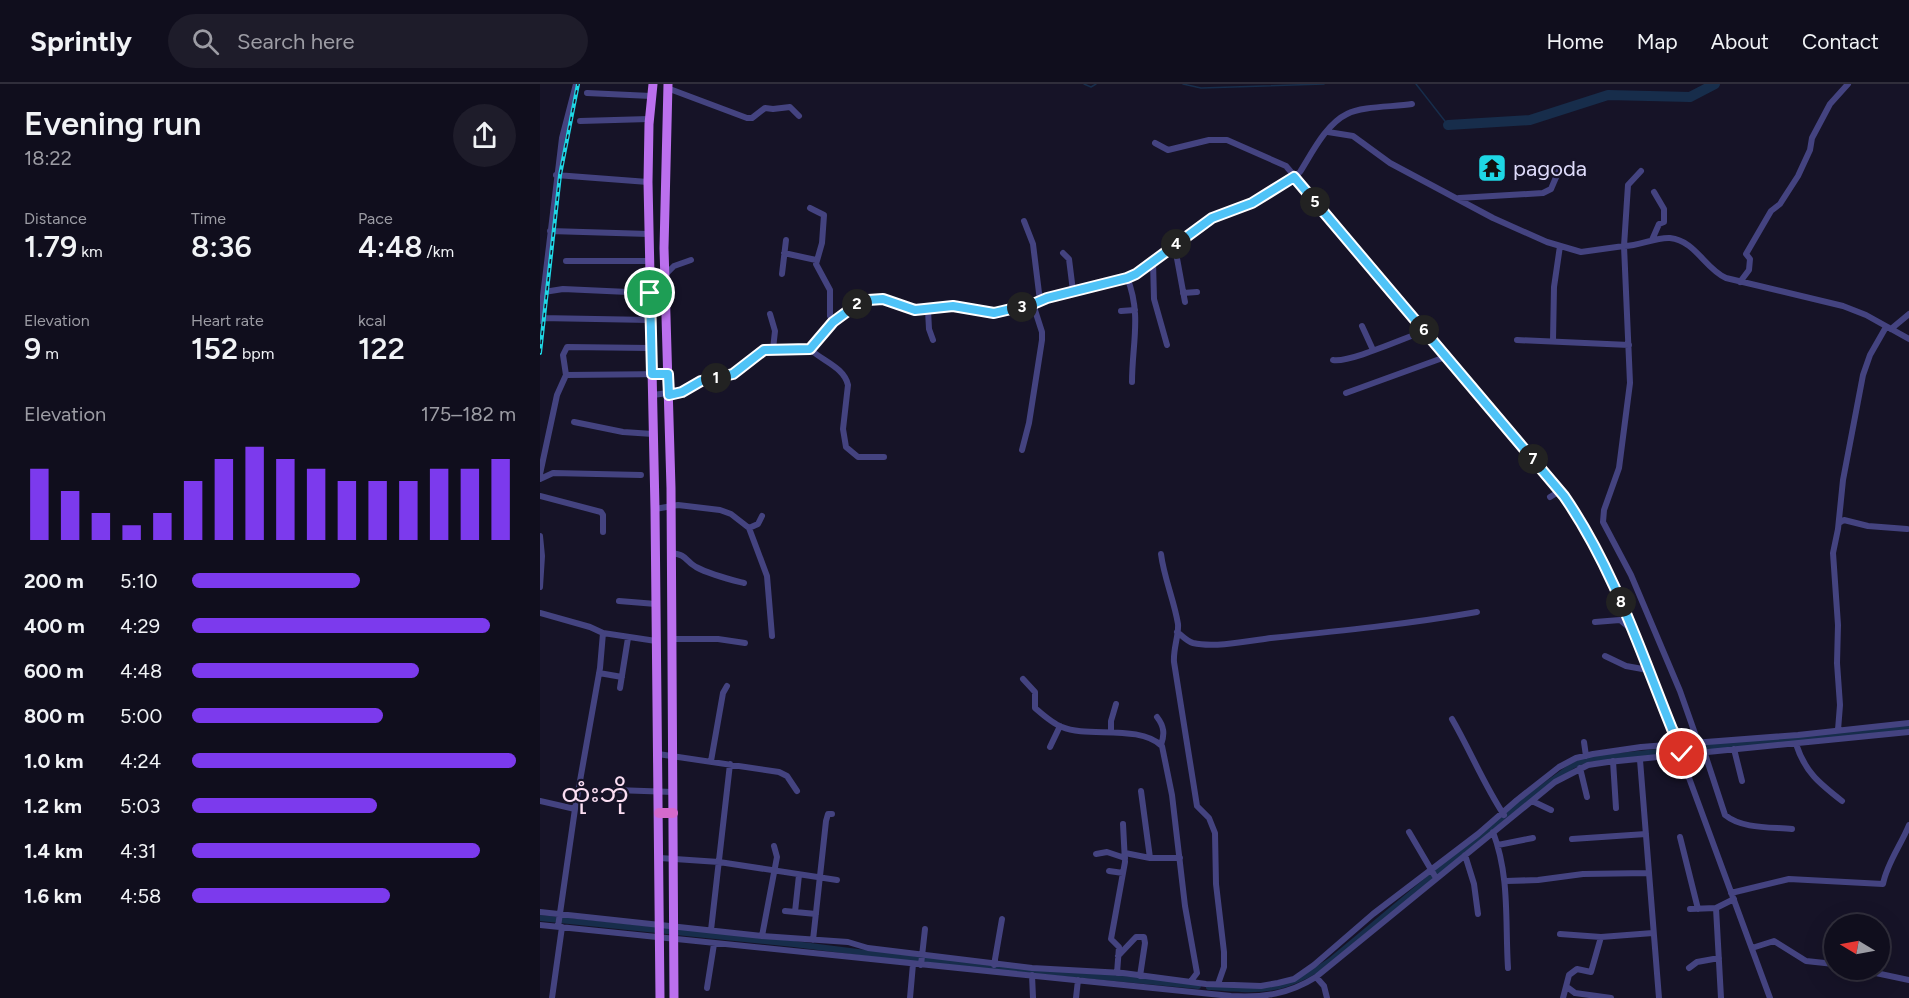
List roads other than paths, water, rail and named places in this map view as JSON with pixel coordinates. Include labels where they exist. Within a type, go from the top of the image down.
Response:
[{"type":"highway","points":[[659,813],[673,813]]},
{"type":"main road","points":[[653,84],[648,182],[655,509],[660,998]]},
{"type":"main road","points":[[668,86],[664,154],[664,275],[671,506],[674,998]]},
{"type":"street","points":[[576,84],[562,138],[556,175],[540,319],[651,320]]},
{"type":"street","points":[[1740,282],[1749,270],[1750,259],[1746,254],[1752,242],[1771,211],[1788,193],[1809,154],[1812,138],[1830,104],[1848,84]]},
{"type":"street","points":[[668,86],[747,118],[752,118],[765,108],[790,107],[800,116]]},
{"type":"street","points":[[587,93],[651,96]]},
{"type":"street","points":[[810,349],[833,322],[856,305],[868,300],[878,298],[915,310],[953,306],[994,313],[1127,278],[1136,274],[1212,218],[1252,203],[1294,177],[1328,132],[1346,114],[1360,110],[1412,104]]},
{"type":"street","points":[[580,121],[650,119]]},
{"type":"street","points":[[1328,132],[1353,136],[1390,163],[1519,231],[1560,246],[1581,252],[1672,238],[1689,245],[1719,275],[1843,306],[1866,315],[1909,339]]},
{"type":"street","points":[[1155,143],[1168,150],[1209,140],[1227,140],[1286,166],[1560,491],[1588,531],[1633,632],[1681,749],[1770,998]]},
{"type":"street","points":[[1458,198],[1481,199],[1543,193],[1551,189],[1560,168]]},
{"type":"street","points":[[1641,171],[1628,185],[1624,246],[1630,383],[1618,468],[1604,510],[1603,522],[1631,575],[1680,691],[1698,742]]},
{"type":"street","points":[[556,175],[648,182]]},
{"type":"street","points":[[1652,240],[1659,224],[1664,222],[1665,214],[1654,192]]},
{"type":"street","points":[[810,208],[825,215],[822,243],[816,260],[830,290],[830,316],[833,322]]},
{"type":"street","points":[[1022,450],[1029,423],[1042,332],[1036,303],[1033,244],[1024,221]]},
{"type":"street","points":[[550,231],[649,234]]},
{"type":"street","points":[[782,274],[786,240]]},
{"type":"street","points":[[1553,340],[1554,287],[1560,246]]},
{"type":"street","points":[[1172,247],[1176,253],[1185,302]]},
{"type":"street","points":[[784,253],[816,260]]},
{"type":"street","points":[[1063,253],[1069,259],[1073,291]]},
{"type":"street","points":[[664,275],[674,266],[691,260]]},
{"type":"street","points":[[566,261],[650,261]]},
{"type":"street","points":[[1153,261],[1154,299],[1167,345]]},
{"type":"street","points":[[1127,278],[1136,310],[1137,330],[1132,357],[1132,382]]},
{"type":"street","points":[[544,292],[563,289],[650,293]]},
{"type":"street","points":[[1183,293],[1197,292]]},
{"type":"street","points":[[928,310],[929,329],[933,340]]},
{"type":"street","points":[[1121,311],[1136,310]]},
{"type":"street","points":[[770,314],[775,331],[773,349]]},
{"type":"street","points":[[1838,730],[1840,705],[1837,663],[1838,625],[1833,569],[1843,480],[1861,384],[1870,355],[1888,328],[1909,314]]},
{"type":"street","points":[[1362,326],[1373,350]]},
{"type":"street","points":[[1333,360],[1345,360],[1425,331]]},
{"type":"street","points":[[1517,340],[1629,345]]},
{"type":"street","points":[[540,474],[557,395],[566,375],[562,355],[567,348],[651,348]]},
{"type":"street","points":[[652,395],[682,392],[701,381],[733,374],[764,350],[810,349],[847,378],[848,393],[843,429],[846,447],[858,457],[884,457]]},
{"type":"street","points":[[1346,393],[1448,356]]},
{"type":"street","points":[[566,375],[668,374]]},
{"type":"street","points":[[574,422],[623,432],[653,434]]},
{"type":"street","points":[[540,479],[552,473],[641,475]]},
{"type":"street","points":[[1550,496],[1560,491]]},
{"type":"street","points":[[540,496],[601,512],[603,531]]},
{"type":"street","points":[[655,509],[671,506],[726,511],[749,528],[767,576],[772,636]]},
{"type":"street","points":[[749,528],[758,524],[762,516]]},
{"type":"street","points":[[1839,524],[1844,520],[1868,526],[1907,529]]},
{"type":"street","points":[[540,536],[542,556],[540,587]]},
{"type":"street","points":[[671,554],[685,555],[695,566],[714,575],[744,583]]},
{"type":"street","points":[[1161,554],[1174,601],[1178,633],[1173,649],[1174,662],[1192,784],[1197,806],[1209,818],[1215,832],[1216,884],[1224,952],[1224,967],[1218,984]]},
{"type":"street","points":[[619,601],[656,604]]},
{"type":"street","points":[[1178,633],[1191,642],[1247,641],[1351,631],[1392,623],[1438,620],[1477,612]]},
{"type":"street","points":[[540,613],[603,633],[656,641]]},
{"type":"street","points":[[1595,622],[1607,619],[1620,620],[1633,632]]},
{"type":"street","points":[[552,998],[560,915],[575,809],[599,673],[603,633]]},
{"type":"street","points":[[620,688],[628,638]]},
{"type":"street","points":[[671,639],[718,639],[745,643]]},
{"type":"street","points":[[1605,656],[1626,666],[1648,670]]},
{"type":"street","points":[[599,673],[622,677]]},
{"type":"street","points":[[1023,679],[1034,690],[1035,708],[1060,726],[1153,739],[1161,745],[1172,795],[1185,906],[1197,974],[1191,981]]},
{"type":"street","points":[[711,761],[723,693],[727,686]]},
{"type":"street","points":[[1112,732],[1111,721],[1116,704]]},
{"type":"street","points":[[1157,717],[1163,728],[1164,737],[1161,745]]},
{"type":"street","points":[[1452,719],[1472,753],[1477,772],[1505,817]]},
{"type":"street","points":[[540,925],[673,933],[711,930],[848,942],[922,960],[994,967],[1117,973],[1233,997],[1257,997],[1299,987],[1316,977],[1478,834],[1532,801],[1555,782],[1580,768],[1613,761],[1640,760],[1698,742],[1753,739],[1909,723]]},
{"type":"street","points":[[1050,747],[1060,726]]},
{"type":"street","points":[[540,912],[673,933],[714,944],[913,964],[922,960],[994,967],[1032,975],[1078,980],[1164,984],[1191,981],[1261,986],[1294,979],[1314,966],[1433,874],[1465,855],[1493,832],[1505,817],[1559,767],[1586,756],[1681,749],[1704,752],[1719,750],[1735,753],[1796,744],[1908,734]]},
{"type":"street","points":[[1584,742],[1586,756]]},
{"type":"street","points":[[1796,744],[1801,761],[1809,772],[1821,785],[1842,801]]},
{"type":"street","points":[[1704,752],[1725,815],[1744,824],[1792,829]]},
{"type":"street","points":[[1735,753],[1742,781]]},
{"type":"street","points":[[658,754],[783,773],[797,791]]},
{"type":"street","points":[[1640,760],[1659,998]]},
{"type":"street","points":[[1613,761],[1616,808]]},
{"type":"street","points":[[711,930],[730,764]]},
{"type":"street","points":[[1580,768],[1587,797]]},
{"type":"street","points":[[615,790],[673,792]]},
{"type":"street","points":[[1141,791],[1150,858]]},
{"type":"street","points":[[540,801],[575,809]]},
{"type":"street","points":[[1532,801],[1551,810]]},
{"type":"street","points":[[813,940],[827,817],[832,814]]},
{"type":"street","points":[[1117,973],[1119,947],[1112,939],[1125,855],[1123,824]]},
{"type":"street","points":[[1690,909],[1716,909],[1732,896],[1789,879],[1883,884],[1886,870],[1894,859],[1909,825]]},
{"type":"street","points":[[1409,831],[1433,874]]},
{"type":"street","points":[[1493,832],[1506,881],[1508,968]]},
{"type":"street","points":[[1572,839],[1646,834]]},
{"type":"street","points":[[1680,837],[1698,909]]},
{"type":"street","points":[[1498,845],[1533,838]]},
{"type":"street","points":[[762,936],[777,857],[774,846]]},
{"type":"street","points":[[1096,854],[1107,852],[1150,858],[1180,858]]},
{"type":"street","points":[[1465,855],[1474,884],[1478,914]]},
{"type":"street","points":[[660,858],[719,862],[837,880]]},
{"type":"street","points":[[1109,873],[1123,875]]},
{"type":"street","points":[[1506,881],[1538,880],[1583,874],[1649,873]]},
{"type":"street","points":[[795,912],[800,875]]},
{"type":"street","points":[[1716,909],[1721,998]]},
{"type":"street","points":[[785,911],[816,914]]},
{"type":"street","points":[[994,967],[1002,919]]},
{"type":"street","points":[[922,960],[925,929]]},
{"type":"street","points":[[1560,934],[1601,937],[1653,933]]},
{"type":"street","points":[[1118,956],[1136,937],[1144,937],[1140,976]]},
{"type":"street","points":[[1563,998],[1569,975],[1577,969],[1591,972],[1601,937]]},
{"type":"street","points":[[1752,948],[1774,941],[1781,943],[1794,956],[1806,961],[1824,963]]},
{"type":"street","points":[[707,988],[714,944]]},
{"type":"street","points":[[1689,968],[1697,962],[1719,958]]},
{"type":"street","points":[[910,998],[913,964]]},
{"type":"street","points":[[1032,975],[1034,998]]},
{"type":"street","points":[[1890,976],[1909,980]]},
{"type":"street","points":[[1316,977],[1324,986],[1327,998]]},
{"type":"street","points":[[1076,998],[1078,980]]},
{"type":"street","points":[[1567,987],[1575,993],[1611,998]]},
{"type":"waterway","points":[[1084,84],[1091,87],[1096,84]]},
{"type":"waterway","points":[[1183,84],[1201,88],[1324,84]]},
{"type":"waterway","points":[[1416,84],[1448,125]]},
{"type":"waterway","points":[[1448,125],[1530,120],[1608,95],[1690,97],[1715,84]]},
{"type":"waterway","points":[[1209,987],[1272,988],[1314,971],[1330,961],[1509,812],[1572,766],[1588,759],[1909,727]]},
{"type":"waterway","points":[[540,918],[794,944],[914,959],[1198,986]]},
{"type":"railway","points":[[540,353],[560,175],[578,84]]},
{"type":"place","name":"pagoda","points":[[1492,168]]},
{"type":"district","name":"ထုံးဘို","points":[[595,793]]}]
